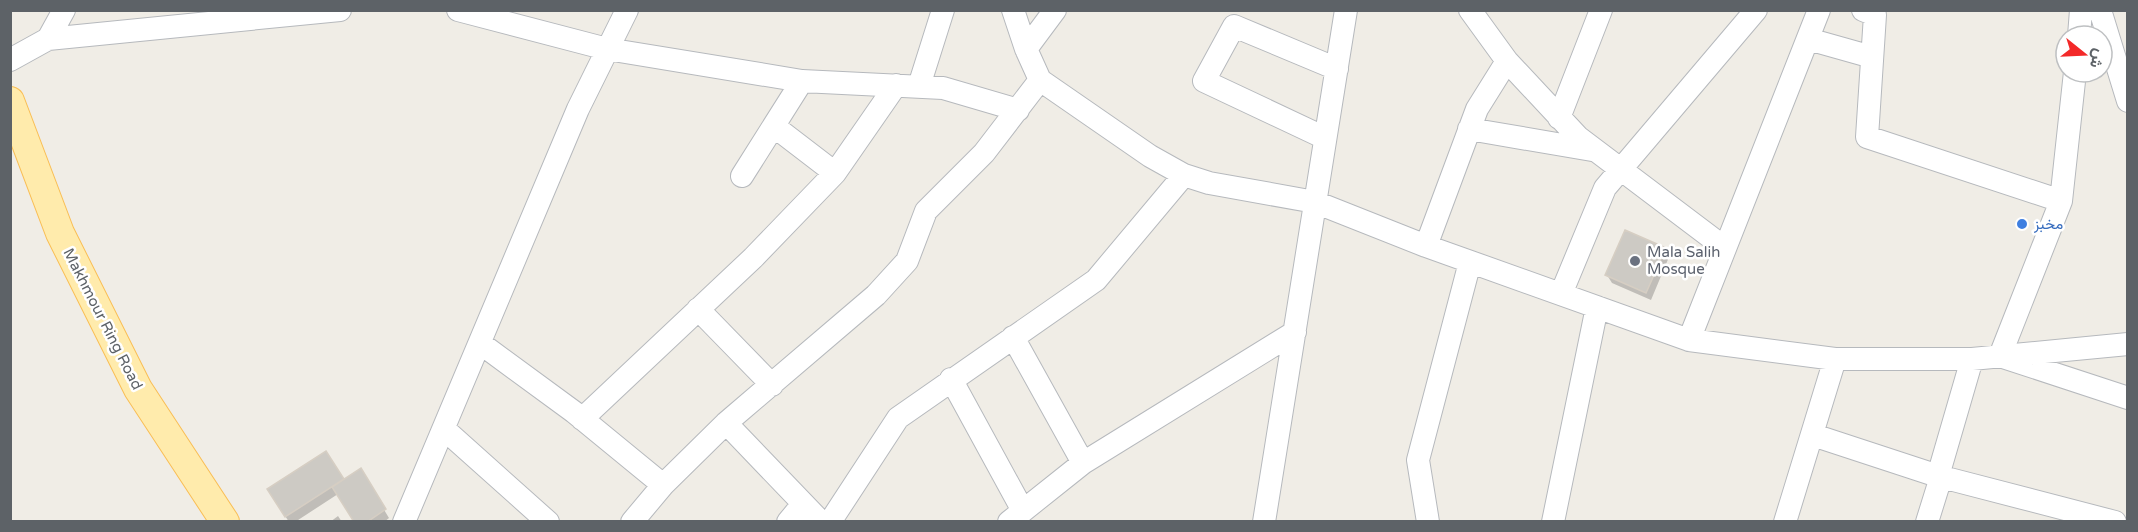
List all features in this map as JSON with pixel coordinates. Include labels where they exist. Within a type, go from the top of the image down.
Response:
[{"type":"main road","name":"Makhmour Ring Road","points":[[10,101],[60,233],[138,390],[225,522]]},
{"type":"street","points":[[48,39],[64,10]]},
{"type":"street","points":[[10,60],[48,39],[286,13],[340,10]]},
{"type":"street","points":[[458,10],[607,49],[802,81],[943,88],[1018,110]]},
{"type":"street","points":[[404,522],[578,110],[627,10]]},
{"type":"street","points":[[919,86],[943,10]]},
{"type":"street","points":[[1013,10],[1026,49],[1040,80],[1150,156],[1184,175],[1209,183],[1315,202],[1426,246],[1689,340],[1835,359],[1972,359],[2127,344]]},
{"type":"street","points":[[1026,49],[1055,10]]},
{"type":"street","points":[[1264,522],[1346,10]]},
{"type":"street","points":[[1470,10],[1507,61],[1559,117],[1594,150],[1725,248]]},
{"type":"street","points":[[1559,117],[1601,10]]},
{"type":"street","points":[[1561,294],[1605,188],[1756,10]]},
{"type":"street","points":[[1689,340],[1819,10]]},
{"type":"street","points":[[1863,10],[1875,15],[1867,137],[2061,201]]},
{"type":"street","points":[[2100,11],[2118,36],[2127,101]]},
{"type":"street","points":[[1325,138],[1204,81],[1234,26],[1337,69]]},
{"type":"street","points":[[1808,39],[1872,57]]},
{"type":"street","points":[[1426,246],[1477,109],[1507,61]]},
{"type":"street","points":[[632,522],[663,485],[726,423],[876,296],[907,261],[926,211],[984,153],[1040,80]]},
{"type":"street","points":[[742,176],[802,81]]},
{"type":"street","points":[[2000,356],[2061,201],[2074,84]]},
{"type":"street","points":[[582,419],[753,258],[835,173],[896,85]]},
{"type":"street","points":[[775,127],[835,173]]},
{"type":"street","points":[[1469,129],[1594,150]]},
{"type":"street","points":[[830,522],[898,418],[1096,280],[1184,175]]},
{"type":"street","points":[[1428,522],[1418,460],[1470,262]]},
{"type":"street","points":[[1553,522],[1597,307]]},
{"type":"street","points":[[698,309],[772,385]]},
{"type":"street","points":[[951,379],[1016,515],[1083,463],[1295,332]]},
{"type":"street","points":[[1013,337],[1083,463]]},
{"type":"street","points":[[480,343],[582,419],[663,485]]},
{"type":"street","points":[[2000,356],[2127,398]]},
{"type":"street","points":[[1785,522],[1835,359]]},
{"type":"street","points":[[1927,522],[1972,359]]},
{"type":"street","points":[[726,423],[795,513],[821,522]]},
{"type":"street","points":[[444,429],[548,522]]},
{"type":"street","points":[[1813,435],[2056,515],[2115,522]]},
{"type":"building","name":"Mala Salih Mosque","points":[[1625,230],[1666,248],[1646,293],[1605,275]]},
{"type":"building","points":[[326,451],[344,479],[285,517],[267,489]]},
{"type":"building","points":[[361,468],[386,509],[367,522],[354,522],[332,487]]},
{"type":"place","name":"مخبز","points":[[2022,224]]},
{"type":"place","name":"Mala Salih Mosque","points":[[1635,261]]}]
